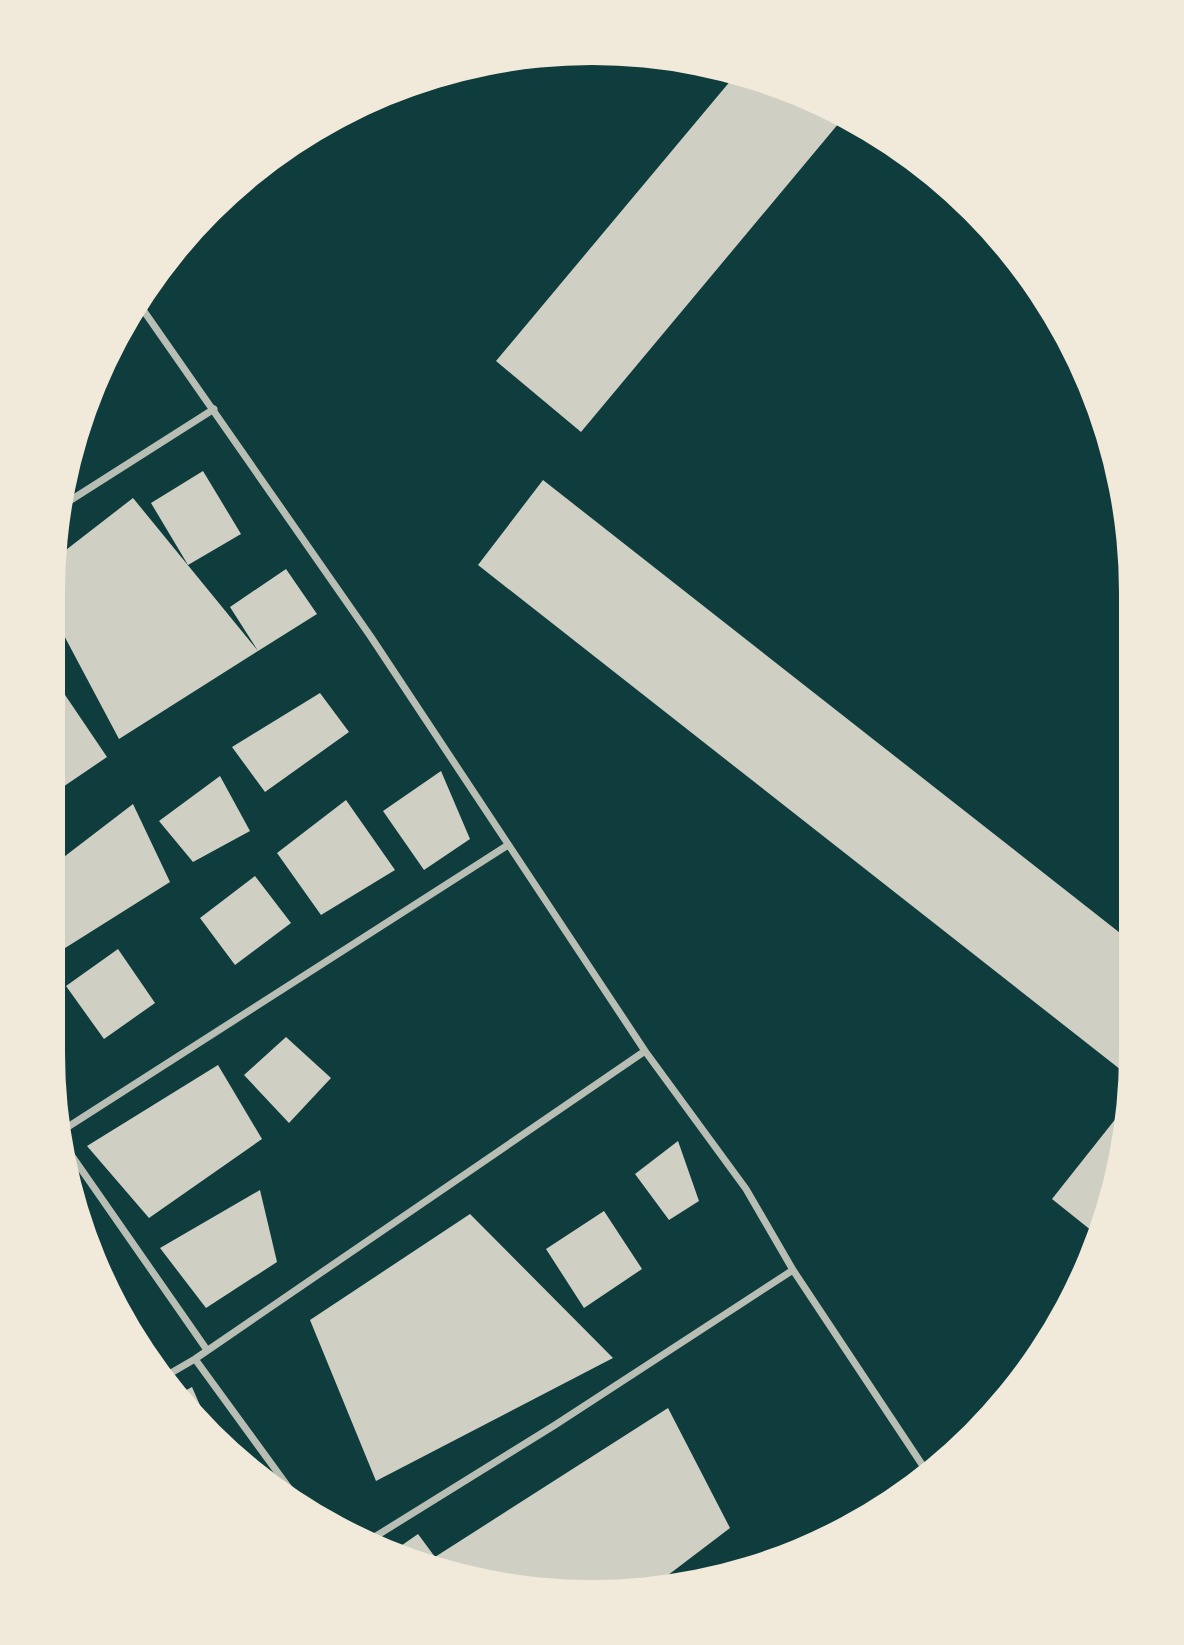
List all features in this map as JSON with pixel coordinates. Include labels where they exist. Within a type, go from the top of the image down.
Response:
[{"type":"street","points":[[145,313],[372,637],[645,1051],[747,1189],[793,1270],[922,1464]]},
{"type":"street","points":[[73,498],[214,409]]},
{"type":"street","points":[[70,1126],[508,845]]},
{"type":"street","points":[[173,1372],[645,1051]]},
{"type":"street","points":[[77,1163],[207,1350]]},
{"type":"street","points":[[378,1535],[555,1425],[793,1270]]},
{"type":"street","points":[[195,1359],[283,1479]]},
{"type":"building","points":[[729,83],[794,105],[837,125],[581,432],[496,361]]},
{"type":"building","points":[[203,471],[241,534],[188,565],[151,503]]},
{"type":"building","points":[[543,480],[1119,932],[1119,1068],[478,565]]},
{"type":"building","points":[[133,498],[258,651],[119,739],[65,637],[67,549]]},
{"type":"building","points":[[286,569],[317,614],[258,651],[230,607]]},
{"type":"building","points":[[320,693],[349,732],[265,792],[232,747]]},
{"type":"building","points":[[65,695],[107,757],[65,786]]},
{"type":"building","points":[[441,771],[470,839],[424,870],[383,811]]},
{"type":"building","points":[[220,776],[250,831],[193,862],[159,821]]},
{"type":"building","points":[[346,800],[395,870],[321,915],[277,853]]},
{"type":"building","points":[[133,804],[170,882],[65,948],[65,856]]},
{"type":"building","points":[[255,876],[291,923],[235,965],[200,918]]},
{"type":"building","points":[[118,949],[155,1003],[104,1039],[66,986]]},
{"type":"building","points":[[286,1037],[331,1078],[289,1123],[244,1075]]},
{"type":"building","points":[[218,1065],[262,1139],[149,1218],[87,1146]]},
{"type":"building","points":[[1115,1119],[1101,1189],[1089,1228],[1052,1199]]},
{"type":"building","points":[[678,1141],[699,1201],[669,1220],[635,1174]]},
{"type":"building","points":[[260,1190],[277,1262],[206,1308],[160,1248]]},
{"type":"building","points":[[604,1211],[642,1269],[584,1308],[546,1249]]},
{"type":"building","points":[[470,1214],[613,1358],[376,1481],[310,1320]]},
{"type":"building","points":[[192,1387],[200,1405],[196,1401],[187,1390]]},
{"type":"building","points":[[668,1408],[730,1528],[669,1575],[661,1576],[592,1580],[523,1576],[436,1556]]},
{"type":"building","points":[[418,1534],[434,1555],[403,1545]]}]
